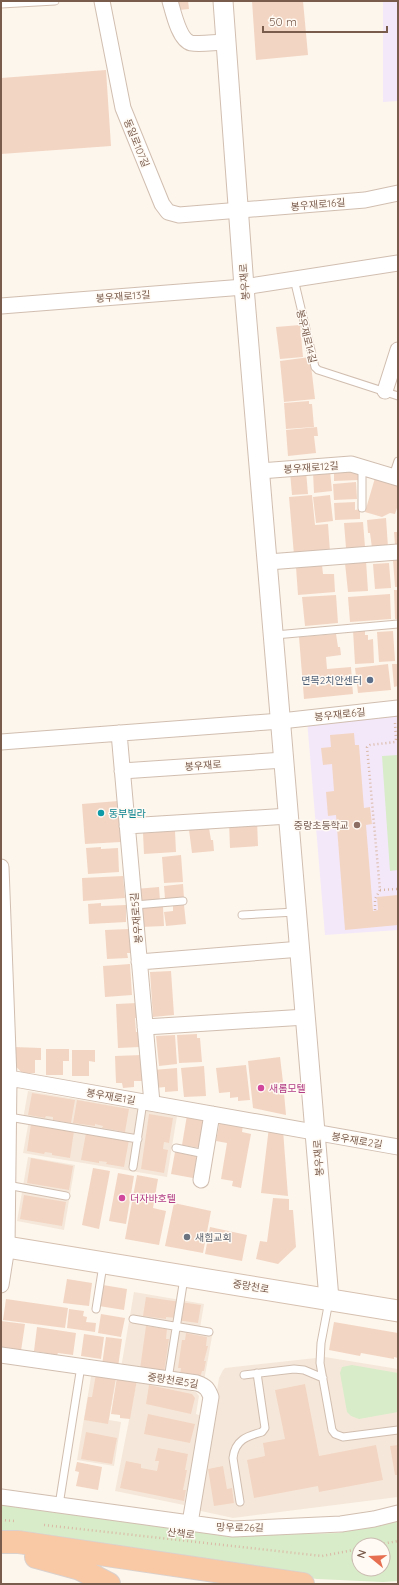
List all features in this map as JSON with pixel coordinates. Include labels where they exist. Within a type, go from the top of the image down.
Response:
[{"type":"highway","points":[[1,1542],[18,1542],[303,1584]]},
{"type":"highway","points":[[1,1548],[80,1569],[109,1584]]},
{"type":"main road","name":"중랑천로","points":[[4,1247],[184,1275],[398,1311]]},
{"type":"street","name":"동일로107길","points":[[102,1],[123,108],[164,208],[168,212],[179,215],[238,211]]},
{"type":"street","points":[[170,1],[181,34],[187,41],[193,43],[226,42]]},
{"type":"street","name":"봉우재로","points":[[223,1],[244,287],[301,949],[329,1299]]},
{"type":"street","name":"봉우재로16길","points":[[238,211],[366,200],[398,193]]},
{"type":"street","points":[[244,287],[398,263]]},
{"type":"street","name":"봉우재로13길","points":[[1,306],[244,287]]},
{"type":"street","name":"봉우재로14길","points":[[391,394],[398,350]]},
{"type":"street","name":"봉우재로12길","points":[[260,471],[351,464],[396,477]]},
{"type":"street","points":[[268,562],[398,552]]},
{"type":"street","name":"봉우재로6길","points":[[281,721],[396,708]]},
{"type":"street","points":[[1,742],[281,721]]},
{"type":"street","name":"봉우재로5길","points":[[119,733],[140,962],[145,1027],[148,1103]]},
{"type":"street","name":"봉우재로","points":[[122,771],[284,760]]},
{"type":"street","points":[[127,826],[289,816]]},
{"type":"street","points":[[1,867],[9,1078],[7,1185],[1,1285]]},
{"type":"street","points":[[140,962],[301,949]]},
{"type":"street","points":[[145,1027],[306,1017]]},
{"type":"street","name":"봉우재로1길","points":[[9,1078],[316,1132]]},
{"type":"street","points":[[201,1180],[212,1114]]},
{"type":"street","name":"봉우재로2길","points":[[316,1132],[398,1147]]},
{"type":"street","name":"중랑천로5길","points":[[1,1355],[168,1379],[205,1386],[209,1390],[211,1397],[190,1523]]},
{"type":"street","name":"망우로26길","points":[[1,1497],[237,1529],[334,1525],[398,1513]]},
{"type":"lane","points":[[1,4],[55,1]]},
{"type":"lane","name":"봉우재로14길","points":[[294,279],[315,367],[318,370],[391,394]]},
{"type":"lane","points":[[396,477],[398,461]]},
{"type":"lane","points":[[362,467],[362,508]]},
{"type":"lane","points":[[274,635],[398,624]]},
{"type":"lane","points":[[134,905],[182,902]]},
{"type":"lane","points":[[242,915],[297,912]]},
{"type":"lane","points":[[133,1167],[138,1139],[148,1103]]},
{"type":"lane","points":[[9,1117],[138,1139]]},
{"type":"lane","points":[[176,1148],[205,1154]]},
{"type":"lane","points":[[7,1185],[66,1196]]},
{"type":"lane","points":[[96,1308],[103,1262]]},
{"type":"lane","points":[[168,1379],[184,1275]]},
{"type":"lane","points":[[329,1299],[321,1343],[320,1363],[332,1430],[339,1437],[398,1430]]},
{"type":"lane","points":[[133,1319],[209,1332]]},
{"type":"lane","points":[[59,1505],[81,1366]]},
{"type":"lane","points":[[244,1375],[299,1369],[323,1378]]},
{"type":"lane","points":[[240,1502],[233,1453],[238,1444],[247,1436],[262,1432],[264,1428],[257,1373]]},
{"type":"path","points":[[375,910],[375,900],[380,890],[372,816],[368,747],[370,745],[395,742],[396,708]]},
{"type":"path","points":[[380,890],[398,889]]},
{"type":"path","points":[[1,1520],[16,1521]]},
{"type":"path","name":"산책로","points":[[40,1524],[322,1556],[351,1551]]},
{"type":"shaded area","points":[[383,1],[398,1],[398,101],[383,102]]},
{"type":"shaded area","name":"중랑초등학교","points":[[398,713],[398,930],[325,935],[307,720]]},
{"type":"shaded area","points":[[28,1091],[177,1116],[167,1177],[23,1153],[29,1120],[23,1119]]},
{"type":"shaded area","points":[[28,1157],[75,1165],[64,1230],[17,1221]]},
{"type":"shaded area","points":[[134,1292],[204,1304],[200,1328],[213,1331],[204,1381],[121,1368]]},
{"type":"shaded area","points":[[325,1357],[398,1369],[398,1497],[233,1518],[198,1509],[219,1378],[223,1370],[225,1368]]},
{"type":"shaded area","points":[[92,1371],[117,1375],[109,1420],[121,1422],[114,1466],[77,1460]]},
{"type":"shaded area","points":[[137,1380],[196,1392],[199,1396],[196,1414],[202,1416],[184,1505],[115,1491]]},
{"type":"green space","points":[[398,755],[398,870],[390,871],[382,756]]},
{"type":"green space","points":[[352,1365],[398,1373],[398,1412],[359,1419],[351,1416],[347,1412],[340,1373],[342,1367]]},
{"type":"green space","points":[[1,1504],[231,1536],[338,1533],[398,1519],[398,1581],[383,1582],[317,1579],[1,1539]]},
{"type":"building","points":[[177,1],[188,1],[189,9],[179,10]]},
{"type":"building","points":[[252,1],[303,1],[308,55],[256,60]]},
{"type":"building","points":[[106,70],[111,146],[1,154],[1,78]]},
{"type":"building","points":[[300,325],[303,357],[280,359],[276,327]]},
{"type":"building","points":[[310,357],[315,399],[284,402],[280,361]]},
{"type":"building","points":[[309,401],[309,404],[312,404],[314,427],[286,429],[284,403]]},
{"type":"building","points":[[317,427],[318,436],[314,436],[316,453],[288,456],[286,430]]},
{"type":"building","points":[[358,468],[358,480],[334,481],[334,469]]},
{"type":"building","points":[[306,471],[308,494],[292,495],[290,472]]},
{"type":"building","points":[[330,471],[332,491],[314,493],[313,472]]},
{"type":"building","points":[[375,478],[398,482],[398,505],[395,514],[390,513],[382,517],[365,512]]},
{"type":"building","points":[[356,482],[357,499],[334,500],[333,484]]},
{"type":"building","points":[[312,495],[315,525],[328,524],[330,552],[294,555],[289,497]]},
{"type":"building","points":[[330,495],[333,521],[316,523],[313,497]]},
{"type":"building","points":[[355,502],[355,510],[360,509],[360,519],[335,520],[334,503]]},
{"type":"building","points":[[386,518],[388,547],[372,548],[370,533],[368,533],[367,520]]},
{"type":"building","points":[[363,522],[365,547],[346,548],[344,523]]},
{"type":"building","points":[[394,532],[398,532],[398,545],[395,545]]},
{"type":"building","points":[[393,560],[398,560],[398,587],[395,587]]},
{"type":"building","points":[[366,561],[368,591],[348,592],[345,563]]},
{"type":"building","points":[[389,563],[391,588],[375,589],[373,564]]},
{"type":"building","points":[[322,565],[323,574],[334,574],[335,592],[298,595],[296,567]]},
{"type":"building","points":[[394,590],[398,590],[398,619],[395,619]]},
{"type":"building","points":[[390,594],[391,619],[350,622],[348,597]]},
{"type":"building","points":[[336,595],[338,623],[305,626],[302,597]]},
{"type":"building","points":[[365,629],[365,635],[368,635],[368,640],[373,639],[374,663],[355,664],[353,630]]},
{"type":"building","points":[[393,631],[395,661],[379,662],[377,632]]},
{"type":"building","points":[[336,634],[341,655],[326,657],[327,669],[351,667],[353,694],[304,699],[299,637]]},
{"type":"building","points":[[388,664],[391,690],[358,693],[355,668]]},
{"type":"building","points":[[392,664],[398,664],[398,686],[394,687]]},
{"type":"building","points":[[354,733],[355,745],[359,745],[364,808],[370,807],[372,824],[366,825],[373,911],[378,910],[377,897],[398,895],[398,925],[345,930],[336,815],[328,816],[326,792],[334,791],[332,764],[323,765],[321,748],[331,747],[330,735]]},
{"type":"building","name":"동부빌라","points":[[118,801],[121,842],[85,844],[82,804]]},
{"type":"building","points":[[257,820],[258,846],[230,848],[229,822]]},
{"type":"building","points":[[209,828],[211,840],[213,840],[214,851],[192,853],[189,830]]},
{"type":"building","points":[[175,831],[176,852],[144,854],[143,833]]},
{"type":"building","points":[[101,847],[101,849],[118,848],[119,872],[88,874],[86,848]]},
{"type":"building","points":[[181,855],[183,882],[164,883],[162,857]]},
{"type":"building","points":[[123,876],[125,898],[83,901],[82,878]]},
{"type":"building","points":[[183,884],[184,898],[165,899],[164,886]]},
{"type":"building","points":[[159,887],[160,901],[136,903],[135,889]]},
{"type":"building","points":[[101,903],[101,906],[126,905],[126,922],[89,924],[88,904]]},
{"type":"building","points":[[184,905],[186,924],[166,926],[164,912],[173,911],[173,906]]},
{"type":"building","points":[[163,906],[164,926],[141,927],[137,908]]},
{"type":"building","points":[[129,929],[131,953],[127,953],[128,958],[107,959],[105,930]]},
{"type":"building","points":[[130,964],[132,995],[105,997],[103,966]]},
{"type":"building","points":[[171,971],[174,1015],[153,1017],[150,972]]},
{"type":"building","points":[[137,1003],[138,1018],[135,1018],[136,1032],[139,1032],[140,1047],[118,1048],[116,1004]]},
{"type":"building","points":[[197,1034],[197,1038],[200,1038],[202,1062],[179,1063],[177,1035]]},
{"type":"building","points":[[175,1035],[177,1064],[159,1066],[156,1036]]},
{"type":"building","points":[[14,1047],[41,1048],[41,1060],[35,1060],[35,1073],[22,1073],[13,1063]]},
{"type":"building","points":[[46,1049],[69,1049],[69,1061],[63,1061],[63,1075],[46,1075]]},
{"type":"building","points":[[72,1050],[95,1050],[95,1062],[89,1061],[89,1076],[72,1076]]},
{"type":"building","points":[[142,1055],[143,1081],[134,1081],[134,1087],[123,1088],[122,1083],[116,1083],[115,1056]]},
{"type":"building","points":[[280,1057],[286,1115],[253,1108],[248,1061]]},
{"type":"building","points":[[246,1065],[250,1100],[238,1101],[238,1097],[230,1098],[230,1092],[219,1093],[216,1068]]},
{"type":"building","points":[[204,1066],[206,1096],[184,1097],[181,1068]]},
{"type":"building","points":[[177,1068],[178,1091],[165,1092],[165,1087],[155,1088],[153,1070]]},
{"type":"building","points":[[32,1093],[75,1100],[71,1123],[53,1120],[53,1117],[46,1116],[45,1118],[28,1115]]},
{"type":"building","points":[[77,1100],[129,1109],[125,1132],[102,1128],[103,1126],[95,1124],[95,1126],[73,1123]]},
{"type":"building","points":[[149,1114],[173,1118],[169,1143],[164,1142],[163,1149],[168,1150],[164,1173],[141,1169]]},
{"type":"building","points":[[187,1115],[205,1118],[200,1148],[182,1145]]},
{"type":"building","points":[[220,1121],[243,1125],[242,1132],[251,1134],[241,1188],[232,1186],[233,1181],[221,1179],[227,1143],[216,1141]]},
{"type":"building","points":[[31,1124],[74,1131],[70,1158],[52,1155],[52,1153],[45,1152],[44,1154],[27,1151]]},
{"type":"building","points":[[269,1127],[283,1130],[288,1196],[261,1193]]},
{"type":"building","points":[[86,1133],[129,1140],[124,1167],[106,1164],[107,1162],[99,1161],[99,1163],[81,1160]]},
{"type":"building","points":[[175,1152],[197,1156],[193,1178],[171,1174]]},
{"type":"building","points":[[31,1158],[73,1166],[69,1190],[27,1183]]},
{"type":"building","points":[[93,1168],[110,1171],[99,1229],[82,1225]]},
{"type":"building","name":"더자바호텔","points":[[118,1173],[134,1176],[126,1224],[109,1221]]},
{"type":"building","points":[[137,1175],[158,1179],[153,1208],[166,1211],[159,1245],[125,1239]]},
{"type":"building","points":[[24,1195],[66,1202],[62,1226],[20,1219]]},
{"type":"building","points":[[273,1198],[289,1199],[289,1210],[293,1210],[296,1247],[278,1264],[256,1259],[260,1241],[267,1242]]},
{"type":"building","points":[[174,1203],[211,1211],[203,1253],[165,1246]]},
{"type":"building","points":[[210,1227],[247,1235],[242,1261],[205,1254]]},
{"type":"building","points":[[67,1279],[92,1283],[89,1306],[63,1303]]},
{"type":"building","points":[[103,1285],[127,1289],[124,1310],[99,1306]]},
{"type":"building","points":[[146,1297],[201,1305],[198,1323],[176,1320],[176,1318],[166,1317],[166,1319],[143,1316]]},
{"type":"building","points":[[6,1299],[68,1308],[65,1328],[3,1320]]},
{"type":"building","points":[[69,1309],[84,1311],[83,1316],[87,1317],[86,1322],[96,1323],[95,1332],[67,1328]]},
{"type":"building","points":[[101,1314],[125,1318],[121,1337],[98,1333]]},
{"type":"building","points":[[1,1321],[25,1324],[21,1351],[1,1348]]},
{"type":"building","points":[[334,1322],[398,1333],[398,1358],[394,1357],[394,1359],[361,1353],[360,1356],[329,1350]]},
{"type":"building","points":[[146,1326],[167,1329],[166,1339],[169,1339],[164,1373],[140,1369]]},
{"type":"building","points":[[37,1327],[76,1333],[73,1355],[58,1353],[57,1355],[34,1351]]},
{"type":"building","points":[[186,1333],[207,1337],[206,1346],[208,1346],[204,1361],[206,1361],[204,1371],[202,1371],[200,1378],[180,1375],[181,1368],[178,1368],[182,1340],[185,1340]]},
{"type":"building","points":[[84,1334],[104,1337],[101,1359],[81,1356]]},
{"type":"building","points":[[106,1337],[122,1339],[118,1367],[102,1365]]},
{"type":"building","points":[[96,1374],[116,1377],[108,1424],[84,1420],[88,1397],[92,1397]]},
{"type":"building","points":[[117,1377],[137,1380],[130,1419],[120,1418],[120,1415],[111,1414]]},
{"type":"building","points":[[305,1384],[319,1456],[376,1445],[383,1480],[319,1492],[318,1486],[254,1498],[247,1460],[265,1456],[263,1443],[285,1439],[275,1390]]},
{"type":"building","points":[[149,1385],[192,1394],[195,1398],[191,1414],[146,1404]]},
{"type":"building","points":[[148,1414],[195,1424],[190,1443],[144,1434]]},
{"type":"building","points":[[86,1432],[117,1438],[112,1464],[81,1459]]},
{"type":"building","points":[[398,1445],[398,1475],[395,1475],[390,1446]]},
{"type":"building","points":[[158,1448],[188,1454],[185,1470],[187,1470],[183,1490],[186,1490],[184,1501],[120,1488],[126,1461],[141,1464],[141,1468],[157,1471],[159,1461],[155,1461]]},
{"type":"building","points":[[77,1462],[102,1467],[98,1490],[76,1486],[79,1472],[75,1471]]},
{"type":"building","points":[[223,1466],[227,1489],[232,1488],[234,1503],[214,1506],[208,1469]]},
{"type":"place","name":"면목2치안센터","points":[[370,680]]},
{"type":"place","name":"동부빌라","points":[[101,813]]},
{"type":"place","name":"중랑초등학교","points":[[357,825]]},
{"type":"place","name":"새롬모텔","points":[[261,1088]]},
{"type":"place","name":"더자바호텔","points":[[122,1198]]},
{"type":"place","name":"새힘교회","points":[[187,1237]]}]
